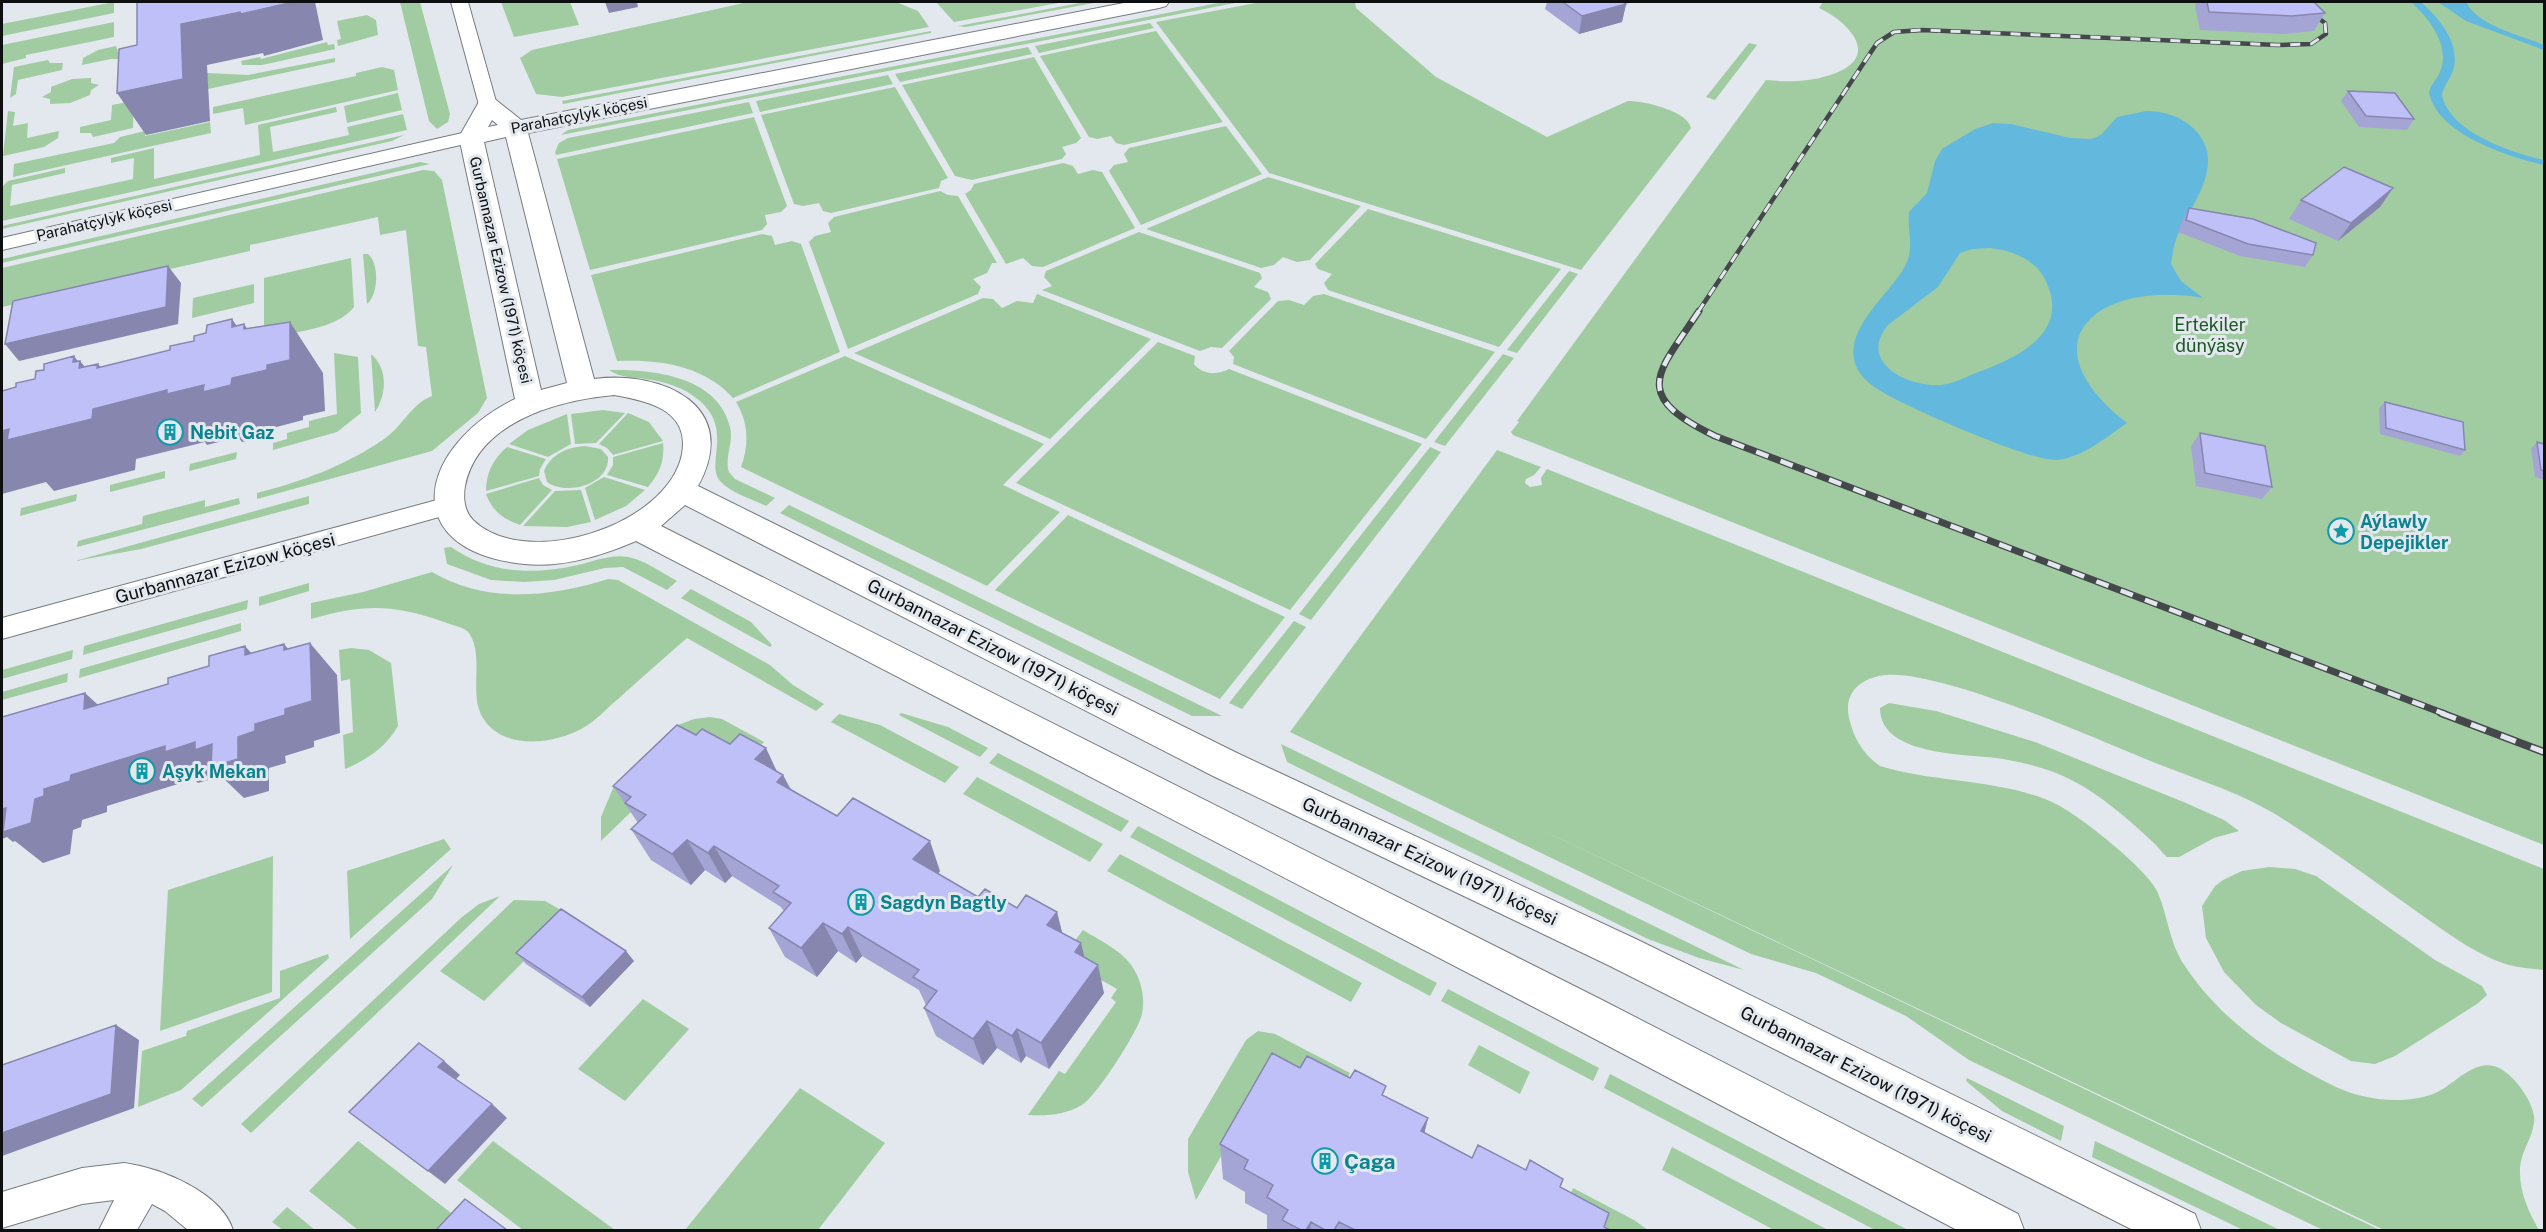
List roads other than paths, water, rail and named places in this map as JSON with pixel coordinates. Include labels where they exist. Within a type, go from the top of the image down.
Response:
[{"type":"street","points":[[459,2],[488,105],[515,127],[582,388]]},
{"type":"street","name":"Parahatçylyk köçesi","points":[[2,244],[515,127],[1159,2]]},
{"type":"street","name":"Gurbannazar Ezizow (1971) köçesi","points":[[488,105],[471,137],[531,403]]},
{"type":"street","points":[[614,386],[647,390],[673,401],[691,418],[699,440],[696,464],[681,490],[661,510],[636,527],[599,543],[559,552],[520,553],[487,546],[463,531],[448,506],[448,488],[456,464],[473,441],[498,421],[531,403],[582,388],[614,386]]},
{"type":"street","name":"Gurbannazar Ezizow (1971) köçesi","points":[[681,490],[1226,765],[1624,953],[2179,1230]]},
{"type":"street","name":"Gurbannazar Ezizow köçesi","points":[[2,629],[448,506]]},
{"type":"street","points":[[636,527],[1590,1015],[2002,1230]]},
{"type":"street","points":[[2,1210],[87,1185],[120,1182],[143,1184],[172,1196],[215,1230]]},
{"type":"street","points":[[117,1230],[143,1184]]},
{"type":"water","points":[[2411,2],[2421,2],[2428,9],[2442,25],[2452,43],[2455,63],[2442,95],[2447,108],[2456,120],[2484,139],[2544,160],[2544,165],[2512,156],[2476,141],[2445,120],[2435,107],[2429,92],[2440,72],[2443,52],[2431,24]]},
{"type":"water","points":[[2438,2],[2466,2],[2480,18],[2513,34],[2544,45],[2544,50],[2466,21]]},
{"type":"water","points":[[2146,111],[2177,117],[2193,128],[2203,140],[2208,167],[2205,180],[2177,236],[2171,264],[2181,281],[2203,298],[2166,295],[2132,298],[2106,308],[2087,323],[2077,343],[2080,366],[2096,393],[2127,423],[2094,446],[2076,455],[2056,460],[2042,458],[1995,443],[1939,419],[1893,398],[1867,381],[1857,369],[1854,359],[1857,334],[1905,266],[1910,253],[1909,212],[1927,193],[1935,161],[1942,149],[1975,129],[1993,123],[2011,124],[2070,138],[2091,139],[2101,135],[2117,117]],"holes":[[[1990,248],[2025,259],[2044,277],[2052,304],[2050,319],[2044,332],[2020,353],[2006,361],[1950,383],[1928,385],[1914,382],[1890,370],[1882,361],[1879,351],[1880,339],[1888,325],[1938,287],[1960,253],[1972,249]]]},
{"type":"railway","points":[[1698,312],[1877,43],[1894,32],[1922,30],[2278,45],[2311,44],[2326,34],[2325,23],[2295,2]]},
{"type":"railway","points":[[1699,311],[1672,351],[1663,367],[1659,382],[1662,395],[1671,408],[1688,421],[1715,436],[2445,714]]},
{"type":"railway","points":[[2441,713],[2544,752]]},
{"type":"place","name":"Nebit Gaz","points":[[170,432]]},
{"type":"place","name":"Aýlawly Depejikler","points":[[2341,531]]},
{"type":"place","name":"Aşyk Mekan","points":[[142,771]]},
{"type":"place","name":"Sagdyn Bagtly","points":[[861,902]]},
{"type":"place","name":"Çaga","points":[[1325,1161]]},
{"type":"park label","name":"Ertekiler dünýäsy","points":[[2210,334]]}]
